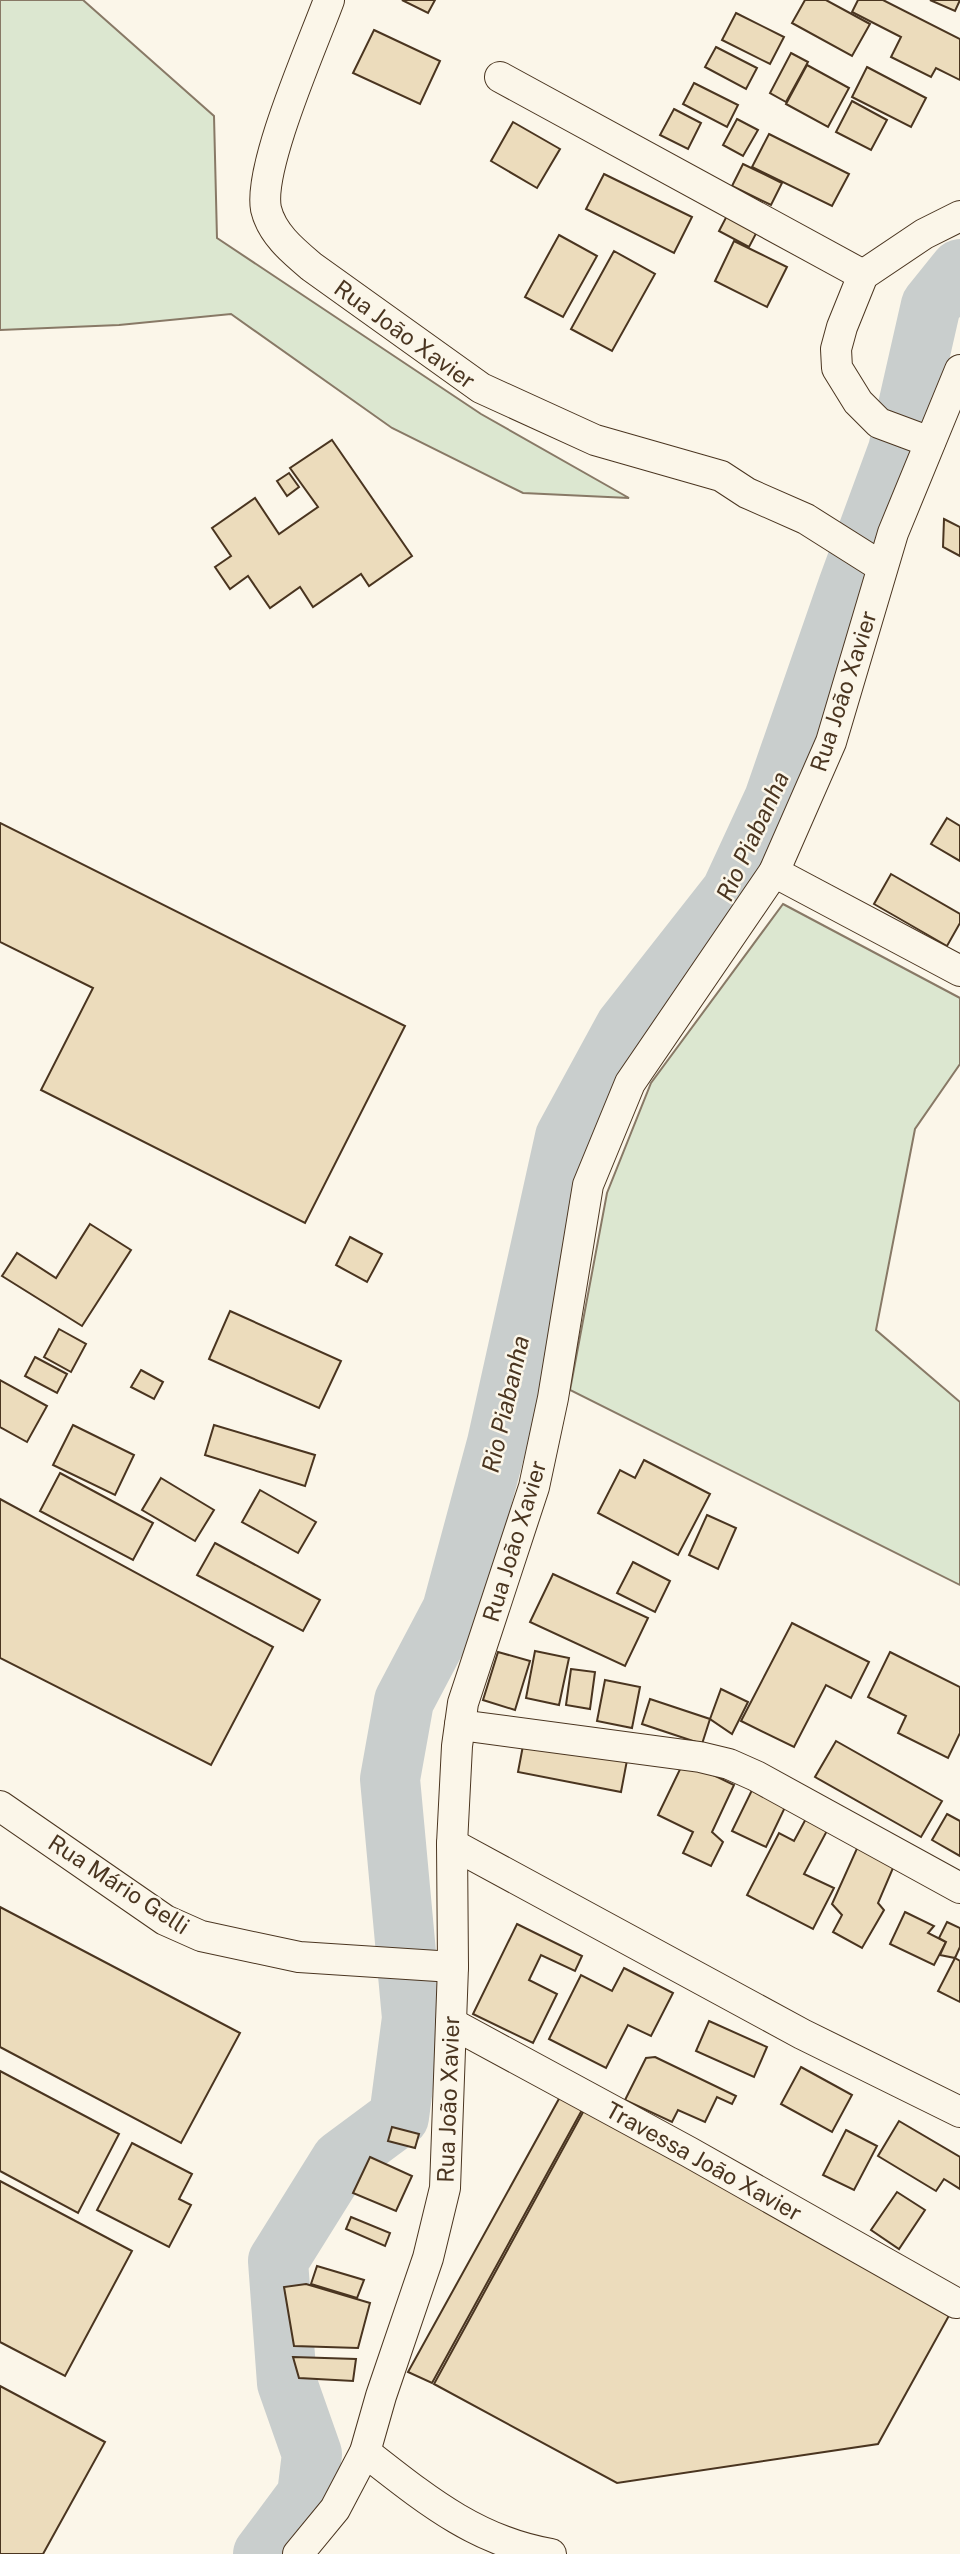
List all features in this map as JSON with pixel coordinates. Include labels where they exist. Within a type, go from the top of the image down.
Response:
[{"type":"street","name":"Rua João Xavier","points":[[330,0],[287,112],[271,160],[265,191],[267,210],[277,234],[292,250],[481,388],[595,440],[721,476],[747,493],[806,519],[881,567]]},
{"type":"street","points":[[500,77],[863,275]]},
{"type":"street","points":[[922,439],[879,424],[858,402],[837,368],[836,349],[863,275],[924,234],[960,216]]},
{"type":"street","name":"Rua João Xavier","points":[[298,2554],[335,2509],[365,2452],[428,2258],[445,2188],[451,2023],[439,1967],[463,1703],[534,1487],[553,1398],[588,1185],[630,1083],[774,872],[831,742],[881,567],[922,439],[960,370]]},
{"type":"street","points":[[774,872],[960,971]]},
{"type":"street","points":[[460,1726],[687,1755],[729,1764],[756,1776],[960,1888]]},
{"type":"street","name":"Rua Mário Gelli","points":[[0,1807],[166,1920],[201,1936],[299,1957],[439,1967]]},
{"type":"street","points":[[452,1844],[802,2034],[960,2112]]},
{"type":"street","name":"Travessa João Xavier","points":[[451,2023],[689,2152],[956,2303]]},
{"type":"street","points":[[365,2452],[436,2508],[479,2532],[524,2549],[551,2554]]},
{"type":"green space","points":[[0,0],[83,0],[214,116],[217,238],[481,414],[629,498],[523,493],[392,428],[231,314],[119,325],[0,330]]},
{"type":"green space","points":[[783,904],[960,998],[960,1064],[915,1129],[876,1330],[960,1402],[960,1585],[570,1390],[607,1193],[651,1083]]},
{"type":"building","points":[[402,0],[435,0],[428,13]]},
{"type":"building","points":[[805,0],[826,0],[870,24],[852,56],[792,23]]},
{"type":"building","points":[[858,0],[883,0],[960,39],[960,80],[936,68],[931,77],[891,57],[901,37],[852,12]]},
{"type":"building","points":[[930,0],[960,0],[955,11]]},
{"type":"building","points":[[736,13],[784,37],[770,64],[722,40]]},
{"type":"building","points":[[374,30],[440,61],[420,104],[353,73]]},
{"type":"building","points":[[716,47],[757,68],[746,89],[705,67]]},
{"type":"building","points":[[791,53],[808,62],[786,102],[770,93]]},
{"type":"building","points":[[807,65],[849,88],[828,127],[786,104]]},
{"type":"building","points":[[867,67],[926,98],[911,127],[852,97]]},
{"type":"building","points":[[694,83],[738,105],[727,127],[683,104]]},
{"type":"building","points":[[852,101],[887,120],[871,150],[836,132]]},
{"type":"building","points":[[674,109],[701,123],[688,149],[660,135]]},
{"type":"building","points":[[737,119],[758,130],[743,156],[723,145]]},
{"type":"building","points":[[513,122],[560,149],[537,188],[491,161]]},
{"type":"building","points":[[769,134],[849,174],[832,206],[752,167]]},
{"type":"building","points":[[743,164],[782,183],[771,205],[732,186]]},
{"type":"building","points":[[604,174],[692,217],[674,253],[586,209]]},
{"type":"building","points":[[731,208],[761,224],[749,247],[719,231]]},
{"type":"building","points":[[559,235],[597,256],[563,317],[525,297]]},
{"type":"building","points":[[734,241],[787,267],[767,307],[715,281]]},
{"type":"building","points":[[614,251],[655,274],[612,351],[571,329]]},
{"type":"building","points":[[332,440],[412,556],[369,586],[361,574],[313,607],[300,587],[270,608],[248,576],[230,589],[215,567],[231,556],[212,528],[255,498],[279,534],[318,507],[290,468]]},
{"type":"building","points":[[289,473],[299,487],[287,496],[277,481]]},
{"type":"building","points":[[944,519],[960,527],[960,556],[943,547]]},
{"type":"building","points":[[947,818],[960,826],[960,861],[931,844]]},
{"type":"building","points":[[0,823],[405,1026],[305,1223],[41,1090],[93,988],[0,942]]},
{"type":"building","points":[[891,874],[960,914],[960,923],[947,946],[874,904]]},
{"type":"building","points":[[90,1224],[131,1250],[82,1326],[2,1276],[17,1253],[56,1278]]},
{"type":"building","points":[[350,1237],[382,1254],[367,1282],[336,1265]]},
{"type":"building","points":[[230,1311],[341,1361],[319,1408],[209,1359]]},
{"type":"building","points":[[59,1329],[86,1344],[71,1372],[44,1357]]},
{"type":"building","points":[[35,1357],[67,1374],[57,1393],[25,1376]]},
{"type":"building","points":[[141,1370],[163,1382],[154,1399],[131,1387]]},
{"type":"building","points":[[0,1380],[47,1406],[27,1442],[0,1427]]},
{"type":"building","points":[[73,1425],[134,1455],[115,1495],[53,1465]]},
{"type":"building","points":[[214,1425],[315,1455],[305,1486],[205,1455]]},
{"type":"building","points":[[644,1460],[710,1494],[678,1555],[598,1513],[620,1470],[635,1478]]},
{"type":"building","points":[[60,1473],[153,1523],[133,1560],[40,1511]]},
{"type":"building","points":[[161,1478],[214,1510],[195,1541],[142,1510]]},
{"type":"building","points":[[260,1490],[316,1522],[298,1553],[242,1522]]},
{"type":"building","points":[[0,1499],[273,1647],[211,1765],[0,1658]]},
{"type":"building","points":[[707,1515],[736,1528],[718,1569],[689,1555]]},
{"type":"building","points":[[215,1543],[320,1600],[303,1631],[197,1575]]},
{"type":"building","points":[[633,1562],[670,1581],[655,1612],[617,1593]]},
{"type":"building","points":[[553,1574],[648,1618],[625,1666],[530,1622]]},
{"type":"building","points":[[792,1623],[869,1662],[851,1698],[826,1685],[794,1747],[741,1721]]},
{"type":"building","points":[[535,1651],[569,1658],[559,1705],[526,1698]]},
{"type":"building","points":[[498,1652],[530,1661],[515,1710],[483,1700]]},
{"type":"building","points":[[890,1652],[960,1687],[960,1733],[948,1758],[898,1733],[906,1716],[868,1697]]},
{"type":"building","points":[[571,1669],[595,1672],[590,1709],[566,1705]]},
{"type":"building","points":[[605,1680],[640,1687],[632,1728],[597,1721]]},
{"type":"building","points":[[721,1689],[748,1702],[732,1734],[710,1719]]},
{"type":"building","points":[[650,1699],[710,1719],[702,1744],[642,1724]]},
{"type":"building","points":[[525,1735],[628,1755],[621,1792],[518,1772]]},
{"type":"building","points":[[836,1741],[942,1801],[921,1837],[815,1777]]},
{"type":"building","points":[[684,1761],[734,1785],[712,1832],[723,1842],[711,1866],[683,1853],[693,1832],[658,1815]]},
{"type":"building","points":[[754,1786],[788,1801],[766,1847],[732,1831]]},
{"type":"building","points":[[947,1814],[960,1821],[960,1856],[932,1840]]},
{"type":"building","points":[[808,1815],[829,1827],[804,1874],[834,1888],[813,1929],[747,1895],[779,1833],[794,1841]]},
{"type":"building","points":[[859,1844],[896,1861],[878,1903],[884,1910],[862,1948],[833,1932],[842,1915],[832,1904]]},
{"type":"building","points":[[0,1907],[240,2033],[181,2143],[0,2047]]},
{"type":"building","points":[[905,1912],[934,1926],[928,1933],[946,1942],[934,1965],[890,1944]]},
{"type":"building","points":[[947,1922],[960,1928],[960,1947],[955,1958],[940,1955],[946,1942],[939,1938]]},
{"type":"building","points":[[517,1924],[582,1956],[575,1971],[541,1955],[529,1980],[557,1994],[533,2043],[473,2014]]},
{"type":"building","points":[[955,1958],[960,1961],[960,2002],[938,1991]]},
{"type":"building","points":[[624,1968],[673,1993],[651,2036],[628,2025],[606,2068],[549,2039],[581,1975],[612,1991]]},
{"type":"building","points":[[709,2021],[767,2047],[754,2077],[696,2051]]},
{"type":"building","points":[[655,2057],[736,2096],[732,2104],[717,2097],[705,2122],[678,2110],[672,2122],[625,2100],[646,2058]]},
{"type":"building","points":[[801,2067],[852,2095],[832,2132],[781,2104]]},
{"type":"building","points":[[0,2071],[119,2134],[78,2213],[0,2171]]},
{"type":"building","points":[[560,2097],[582,2110],[432,2383],[408,2372]]},
{"type":"building","points":[[588,2103],[956,2303],[878,2444],[617,2483],[434,2384]]},
{"type":"building","points":[[899,2121],[960,2157],[960,2189],[944,2179],[936,2191],[878,2156]]},
{"type":"building","points":[[392,2127],[419,2134],[415,2148],[388,2141]]},
{"type":"building","points":[[846,2130],[877,2146],[854,2190],[823,2175]]},
{"type":"building","points":[[132,2143],[192,2174],[179,2199],[191,2205],[169,2247],[97,2210]]},
{"type":"building","points":[[370,2157],[412,2176],[396,2211],[353,2193]]},
{"type":"building","points":[[0,2181],[132,2251],[65,2376],[0,2342]]},
{"type":"building","points":[[897,2192],[925,2210],[899,2249],[871,2230]]},
{"type":"building","points":[[351,2217],[390,2233],[385,2246],[346,2229]]},
{"type":"building","points":[[317,2266],[364,2280],[357,2298],[311,2284]]},
{"type":"building","points":[[306,2284],[370,2303],[358,2348],[294,2346],[284,2287]]},
{"type":"building","points":[[293,2357],[356,2359],[353,2381],[299,2378]]},
{"type":"building","points":[[0,2386],[105,2442],[43,2554],[0,2554]]},
{"type":"waterway","name":"Rio Piabanha","points":[[263,2554],[307,2495],[312,2454],[287,2383],[278,2261],[341,2160],[399,2117],[412,2018],[390,1779],[404,1701],[452,1610],[497,1443],[565,1137],[625,1027],[731,892],[774,799],[898,450],[931,305],[960,269]]}]
